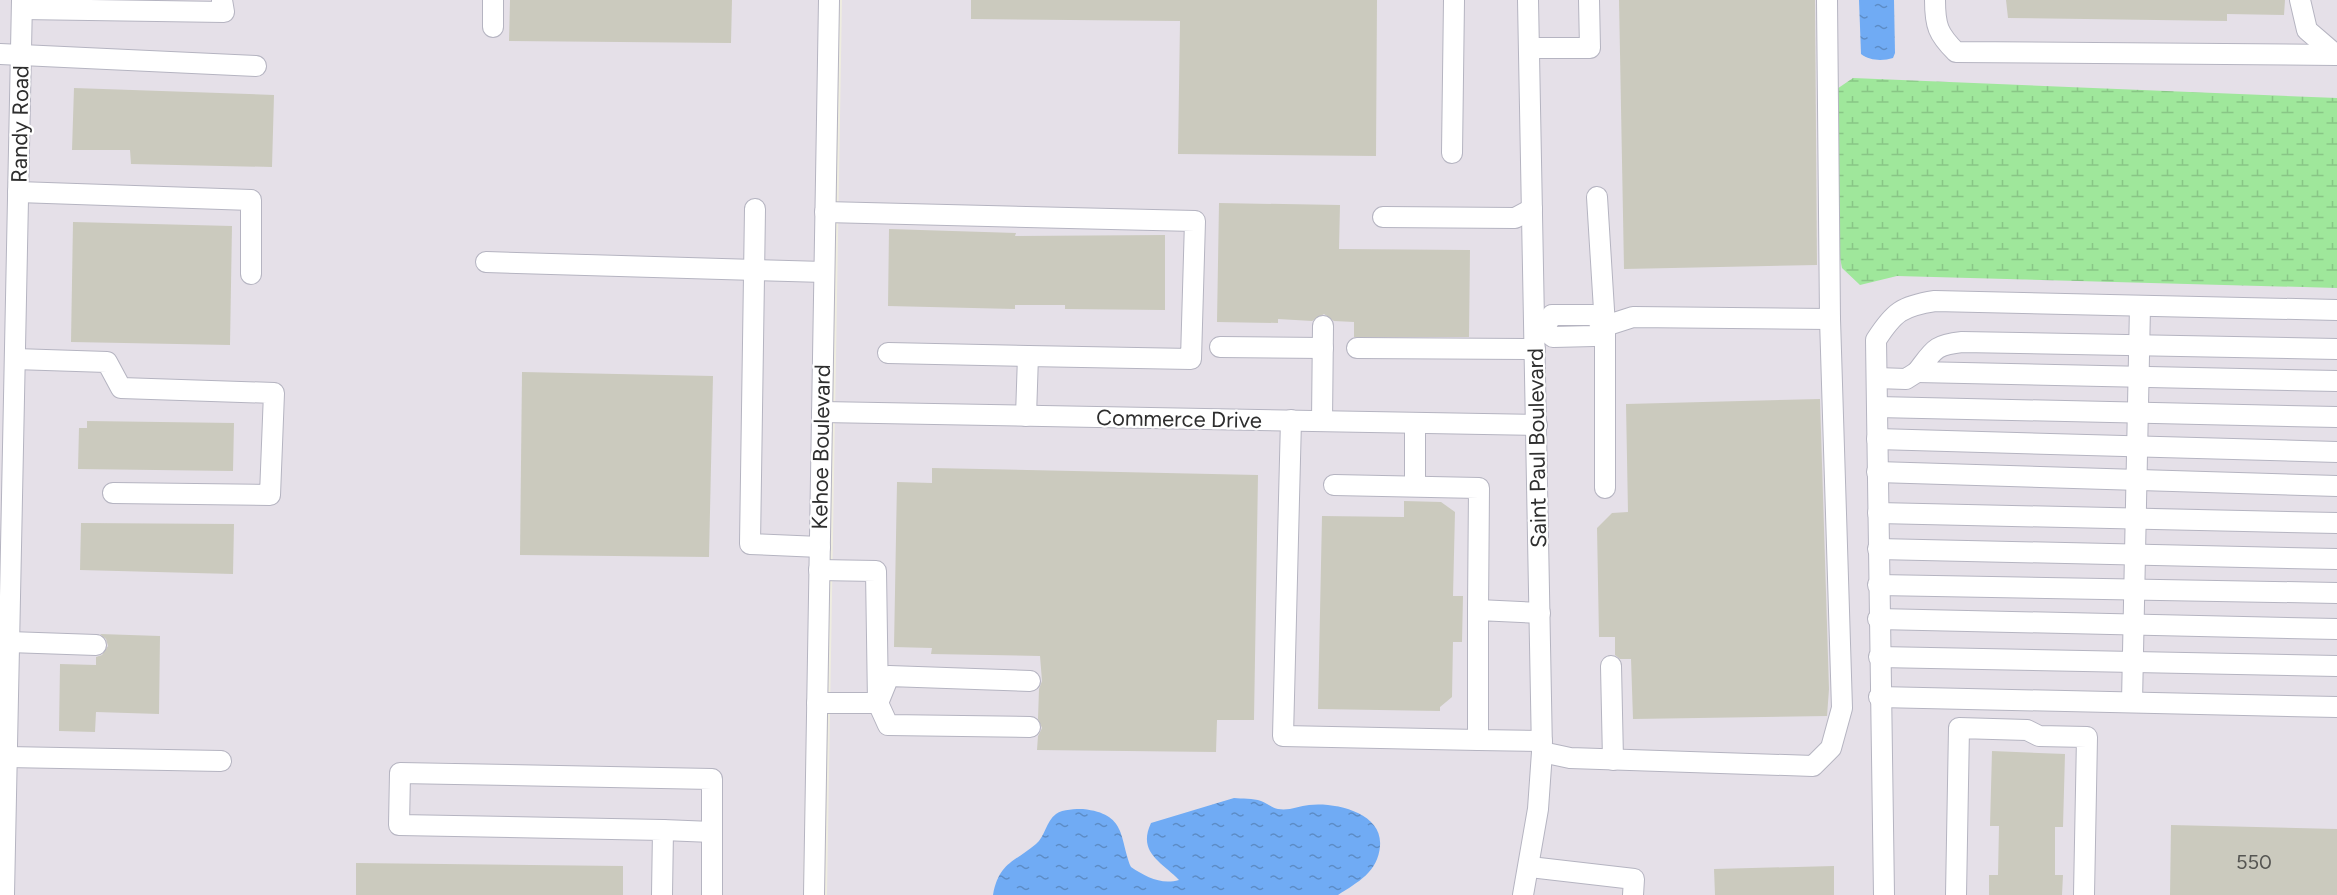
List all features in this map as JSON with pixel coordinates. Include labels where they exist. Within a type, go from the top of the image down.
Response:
[{"type":"street","points":[[22,4],[224,12],[222,0]]},
{"type":"street","points":[[493,0],[493,27]]},
{"type":"street","name":"Kehoe Boulevard","points":[[814,895],[829,0]]},
{"type":"street","points":[[1452,153],[1454,0]]},
{"type":"street","name":"Saint Paul Boulevard","points":[[1523,895],[1530,867],[1538,809],[1542,747],[1536,425],[1538,336],[1528,0]]},
{"type":"street","points":[[1529,48],[1590,48],[1589,0]]},
{"type":"street","points":[[1291,420],[1283,736],[1478,740],[1542,747],[1570,758],[1814,766],[1831,748],[1842,708],[1830,319],[1827,0]]},
{"type":"street","points":[[1935,0],[1935,19],[1941,37],[1956,52],[2337,55]]},
{"type":"street","points":[[2300,0],[2307,30],[2337,55]]},
{"type":"street","name":"Randy Road","points":[[4,895],[3,781],[7,757],[4,673],[9,642],[5,575],[7,455],[15,359],[9,262],[18,192],[22,4]]},
{"type":"street","points":[[0,54],[256,66]]},
{"type":"street","points":[[18,192],[251,200],[251,273]]},
{"type":"street","points":[[1597,196],[1605,326],[1605,488]]},
{"type":"street","points":[[1383,217],[1515,218],[1533,208]]},
{"type":"street","points":[[755,209],[752,270],[750,544],[820,547]]},
{"type":"street","points":[[825,212],[1195,221],[1191,359],[888,353]]},
{"type":"street","points":[[486,262],[824,272]]},
{"type":"street","points":[[1884,895],[1879,697],[1876,340],[1889,319],[1908,305],[1935,301],[2337,310]]},
{"type":"street","points":[[2132,702],[2140,306]]},
{"type":"street","points":[[1357,348],[1538,336],[1552,315],[1593,315],[1605,326]]},
{"type":"street","points":[[1605,326],[1633,317],[1830,319]]},
{"type":"street","points":[[1322,421],[1323,326]]},
{"type":"street","points":[[1876,378],[1906,379],[1917,372],[1941,344],[1962,342],[2337,349]]},
{"type":"street","points":[[1220,347],[1323,348]]},
{"type":"street","points":[[1026,416],[1028,356]]},
{"type":"street","points":[[15,359],[107,362],[121,388],[274,393],[270,495],[113,493]]},
{"type":"street","points":[[1917,372],[2337,381]]},
{"type":"street","points":[[1877,407],[2337,417]]},
{"type":"street","name":"Commerce Drive","points":[[822,412],[1536,425]]},
{"type":"street","points":[[1415,423],[1415,486]]},
{"type":"street","points":[[1877,439],[2337,452]]},
{"type":"street","points":[[1877,472],[2337,486]]},
{"type":"street","points":[[1334,484],[1479,488],[1478,740]]},
{"type":"street","points":[[1878,513],[2337,523]]},
{"type":"street","points":[[1878,549],[2337,559]]},
{"type":"street","points":[[819,570],[876,571],[878,704],[888,725],[1030,727]]},
{"type":"street","points":[[1878,585],[2337,593]]},
{"type":"street","points":[[1478,610],[1540,613]]},
{"type":"street","points":[[1878,619],[2337,629]]},
{"type":"street","points":[[9,642],[96,645]]},
{"type":"street","points":[[1879,657],[2337,666]]},
{"type":"street","points":[[1611,666],[1613,760]]},
{"type":"street","points":[[878,704],[889,676],[1030,681]]},
{"type":"street","points":[[1879,697],[2337,707]]},
{"type":"street","points":[[817,703],[878,704]]},
{"type":"street","points":[[1956,895],[1959,728],[2027,730],[2039,736],[2087,737],[2084,895]]},
{"type":"street","points":[[7,757],[221,761]]},
{"type":"street","points":[[712,832],[399,825],[400,773],[712,779],[712,832],[712,895]]},
{"type":"street","points":[[662,895],[663,830]]},
{"type":"street","points":[[1530,867],[1634,879],[1634,895]]},
{"type":"shaded area","points":[[0,0],[820,0],[803,895],[0,895]]},
{"type":"shaded area","points":[[842,0],[2337,0],[2337,895],[827,895]]},
{"type":"green space","points":[[1853,78],[2337,98],[2337,288],[1897,276],[1860,285],[1842,268],[1830,205],[1831,93]]},
{"type":"water","points":[[1859,0],[1894,0],[1895,53],[1893,58],[1877,60],[1861,54]]},
{"type":"water","points":[[1234,798],[1258,800],[1278,809],[1331,805],[1355,812],[1374,825],[1379,834],[1380,846],[1375,863],[1366,875],[1338,895],[993,895],[999,876],[1004,869],[1039,841],[1056,814],[1073,809],[1097,812],[1114,822],[1119,829],[1131,867],[1154,879],[1179,880],[1153,856],[1149,849],[1147,833],[1151,823]]},
{"type":"building","points":[[510,0],[732,0],[731,43],[509,41]]},
{"type":"building","points":[[971,0],[1377,0],[1376,156],[1178,154],[1180,21],[971,19]]},
{"type":"building","points":[[1619,0],[1815,0],[1817,265],[1624,269]]},
{"type":"building","points":[[2006,0],[2285,0],[2284,15],[2227,14],[2227,21],[2008,18]]},
{"type":"building","points":[[74,88],[274,95],[272,167],[131,164],[130,150],[72,150]]},
{"type":"building","points":[[1219,203],[1340,205],[1339,249],[1470,250],[1469,337],[1354,337],[1354,322],[1334,321],[1324,314],[1312,321],[1278,319],[1278,323],[1217,322]]},
{"type":"building","points":[[73,222],[232,226],[230,345],[71,342]]},
{"type":"building","points":[[889,229],[1016,233],[1015,236],[1165,235],[1165,310],[1065,309],[1065,305],[1015,305],[1015,309],[888,306]]},
{"type":"building","points":[[522,372],[713,376],[709,557],[520,555]]},
{"type":"building","points":[[1820,399],[1829,689],[1827,716],[1633,719],[1631,659],[1620,659],[1615,655],[1615,637],[1599,637],[1597,528],[1612,513],[1628,512],[1626,404]]},
{"type":"building","points":[[87,421],[234,423],[233,471],[78,469],[79,428],[87,428]]},
{"type":"building","points":[[932,468],[1258,475],[1254,720],[1217,720],[1216,752],[1037,750],[1038,736],[1042,728],[1038,719],[1039,689],[1042,681],[1040,656],[931,654],[932,648],[894,647],[897,482],[932,483]]},
{"type":"building","points":[[1404,501],[1441,502],[1455,512],[1453,596],[1463,596],[1462,642],[1453,642],[1452,697],[1440,707],[1440,711],[1318,709],[1322,516],[1404,517]]},
{"type":"building","points":[[81,523],[234,524],[233,574],[80,570]]},
{"type":"building","points":[[100,634],[160,636],[159,714],[96,712],[95,732],[59,731],[60,664],[96,665],[96,657],[102,655],[108,646],[106,639]]},
{"type":"building","points":[[1992,751],[2065,754],[2063,827],[2055,827],[2055,875],[2063,875],[2062,895],[1989,895],[1989,875],[1998,875],[1999,826],[1990,826]]},
{"type":"building","points":[[2171,825],[2337,829],[2337,895],[2170,895]]},
{"type":"building","points":[[356,863],[623,866],[623,895],[356,895]]},
{"type":"building","points":[[1834,866],[1834,895],[1715,895],[1714,869]]}]
